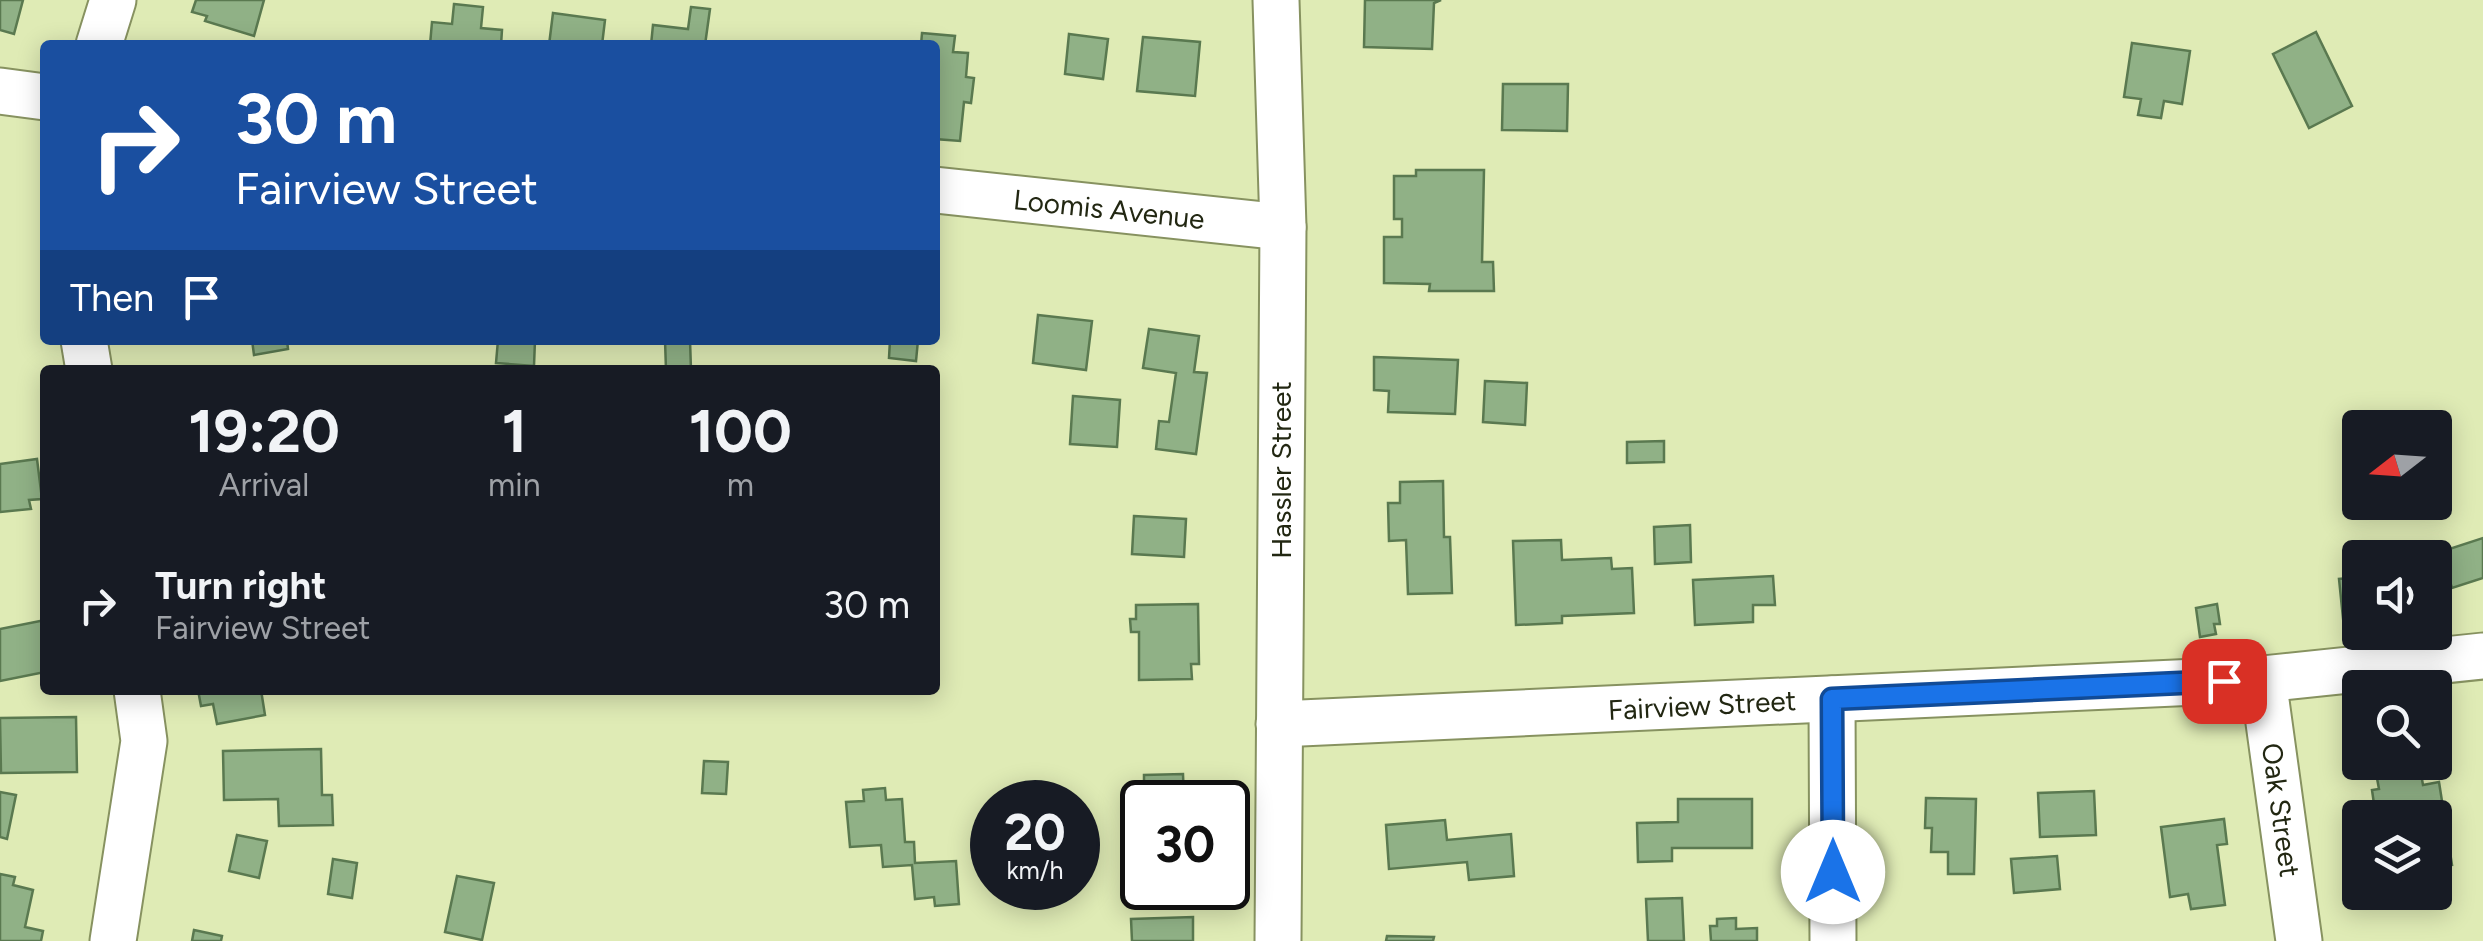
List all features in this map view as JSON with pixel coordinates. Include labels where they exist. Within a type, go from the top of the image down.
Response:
[{"type":"street","points":[[100,40],[113,0]]},
{"type":"street","name":"Hassler Street","points":[[1276,0],[1283,227],[1278,941]]},
{"type":"street","points":[[0,91],[40,96]]},
{"type":"street","name":"Loomis Avenue","points":[[940,191],[1283,227]]},
{"type":"street","name":"Fairview Street","points":[[1279,724],[2262,679],[2483,656]]},
{"type":"street","name":"Oak Street","points":[[2262,679],[2300,941]]},
{"type":"street","points":[[114,941],[144,740],[138,695]]},
{"type":"street","points":[[1832,699],[1833,941]]},
{"type":"building","points":[[0,0],[23,0],[14,34],[0,30]]},
{"type":"building","points":[[196,0],[264,0],[254,36],[205,21],[207,16],[192,12]]},
{"type":"building","points":[[1365,0],[1441,0],[1434,3],[1432,49],[1364,47]]},
{"type":"building","points":[[454,4],[483,7],[481,28],[502,30],[501,40],[430,40],[432,22],[452,24]]},
{"type":"building","points":[[691,7],[710,9],[706,40],[652,40],[653,25],[688,29]]},
{"type":"building","points":[[553,13],[605,20],[603,40],[550,40]]},
{"type":"building","points":[[2316,32],[2352,106],[2309,128],[2273,54]]},
{"type":"building","points":[[922,33],[955,36],[953,52],[968,53],[966,77],[974,78],[971,103],[964,102],[960,141],[940,139],[940,40],[921,40]]},
{"type":"building","points":[[1069,34],[1108,39],[1103,79],[1065,74]]},
{"type":"building","points":[[1143,37],[1200,42],[1195,96],[1137,91]]},
{"type":"building","points":[[2132,43],[2190,51],[2182,104],[2164,101],[2161,118],[2138,115],[2141,99],[2124,97]]},
{"type":"building","points":[[1503,84],[1568,84],[1567,131],[1502,130]]},
{"type":"building","points":[[1416,170],[1484,170],[1482,262],[1493,262],[1494,291],[1429,291],[1430,284],[1384,283],[1384,237],[1402,237],[1402,219],[1394,219],[1394,176],[1416,176]]},
{"type":"building","points":[[1038,315],[1092,321],[1086,370],[1033,363]]},
{"type":"building","points":[[1149,329],[1199,336],[1194,372],[1207,373],[1196,454],[1156,449],[1159,421],[1169,422],[1176,373],[1143,368]]},
{"type":"building","points":[[253,345],[288,345],[288,349],[254,355]]},
{"type":"building","points":[[498,345],[535,345],[534,365],[496,363]]},
{"type":"building","points":[[665,345],[690,345],[691,365],[666,365]]},
{"type":"building","points":[[890,345],[918,345],[916,361],[889,358]]},
{"type":"building","points":[[1374,357],[1458,360],[1455,414],[1388,412],[1389,391],[1374,390]]},
{"type":"building","points":[[1485,381],[1527,383],[1525,425],[1483,422]]},
{"type":"building","points":[[1073,396],[1120,400],[1117,447],[1070,444]]},
{"type":"building","points":[[1664,441],[1664,462],[1627,463],[1627,442]]},
{"type":"building","points":[[37,459],[40,499],[29,500],[31,509],[0,512],[0,464]]},
{"type":"building","points":[[1443,481],[1444,537],[1450,537],[1452,593],[1408,594],[1406,540],[1389,541],[1388,503],[1400,503],[1400,482]]},
{"type":"building","points":[[1134,516],[1186,519],[1184,557],[1132,554]]},
{"type":"building","points":[[1690,525],[1691,562],[1655,564],[1654,527]]},
{"type":"building","points":[[2483,538],[2483,578],[2452,588],[2452,548]]},
{"type":"building","points":[[1561,540],[1562,560],[1611,558],[1612,569],[1632,568],[1634,613],[1562,616],[1562,623],[1516,625],[1513,541]]},
{"type":"building","points":[[1773,576],[1775,605],[1753,605],[1753,622],[1695,625],[1693,580]]},
{"type":"building","points":[[1198,604],[1199,664],[1191,664],[1192,679],[1139,680],[1139,632],[1131,632],[1130,619],[1136,619],[1136,605]]},
{"type":"building","points":[[2217,604],[2220,624],[2214,624],[2216,634],[2200,637],[2196,608]]},
{"type":"building","points":[[40,621],[40,673],[0,681],[0,629]]},
{"type":"building","points":[[199,695],[262,695],[265,715],[217,724],[213,704],[201,706]]},
{"type":"building","points":[[76,717],[77,772],[1,773],[0,718]]},
{"type":"building","points":[[321,749],[322,795],[332,795],[333,825],[279,826],[278,799],[224,800],[223,751]]},
{"type":"building","points":[[704,761],[728,762],[726,794],[702,793]]},
{"type":"building","points":[[1183,774],[1183,780],[1144,780],[1144,775]]},
{"type":"building","points":[[2377,780],[2422,780],[2423,785],[2439,782],[2442,800],[2373,800],[2372,790],[2379,789]]},
{"type":"building","points":[[885,788],[886,800],[902,799],[905,842],[914,842],[915,863],[956,861],[959,904],[935,906],[934,897],[915,899],[912,865],[883,867],[881,845],[850,847],[846,802],[864,801],[863,790]]},
{"type":"building","points":[[2094,791],[2096,835],[2040,837],[2038,793]]},
{"type":"building","points":[[0,792],[16,795],[7,839],[0,837]]},
{"type":"building","points":[[1926,798],[1976,799],[1974,874],[1948,874],[1948,852],[1931,852],[1932,828],[1925,828]]},
{"type":"building","points":[[1678,799],[1752,799],[1752,848],[1672,848],[1672,861],[1638,862],[1637,823],[1678,822]]},
{"type":"building","points":[[2224,819],[2227,844],[2217,845],[2225,905],[2191,909],[2188,894],[2170,897],[2161,827]]},
{"type":"building","points":[[1445,820],[1447,840],[1511,834],[1514,876],[1469,880],[1467,862],[1389,869],[1386,825]]},
{"type":"building","points":[[237,835],[267,841],[259,878],[229,871]]},
{"type":"building","points":[[2057,856],[2060,889],[2014,893],[2011,859]]},
{"type":"building","points":[[333,859],[357,863],[352,898],[328,894]]},
{"type":"building","points":[[0,874],[15,877],[13,885],[33,890],[25,927],[43,931],[41,941],[0,941]]},
{"type":"building","points":[[457,876],[494,883],[482,940],[445,932]]},
{"type":"building","points":[[1682,898],[1684,941],[1648,941],[1646,899]]},
{"type":"building","points":[[1193,917],[1193,941],[1132,941],[1131,919]]},
{"type":"building","points":[[1736,918],[1736,929],[1757,928],[1757,941],[1711,941],[1710,926],[1717,926],[1717,919]]},
{"type":"building","points":[[194,930],[222,936],[221,941],[192,941]]},
{"type":"building","points":[[1387,936],[1434,937],[1433,941],[1386,941]]},
{"type":"route","points":[[1833,872],[1832,699],[2224,681]]}]
